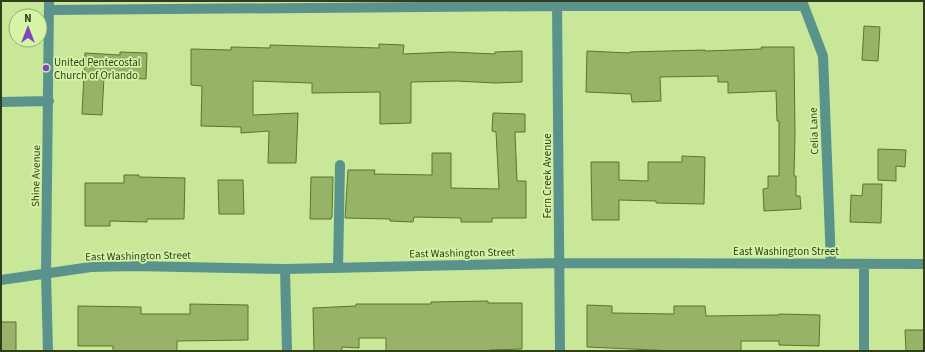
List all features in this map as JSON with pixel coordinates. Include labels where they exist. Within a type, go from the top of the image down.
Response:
[{"type":"street","name":"Fern Creek Avenue","points":[[557,3],[560,351]]},
{"type":"street","points":[[49,6],[803,3]]},
{"type":"street","name":"Celia Lane","points":[[803,3],[822,56],[831,263]]},
{"type":"street","name":"Shine Avenue","points":[[48,351],[46,274],[49,6]]},
{"type":"street","points":[[1,102],[49,101]]},
{"type":"street","points":[[338,268],[340,164]]},
{"type":"street","name":"East Washington Street","points":[[1,280],[91,267],[134,266],[286,269],[560,263],[924,264]]},
{"type":"street","points":[[864,264],[864,351]]},
{"type":"street","points":[[286,269],[287,351]]},
{"type":"building","points":[[864,26],[880,27],[878,61],[862,60]]},
{"type":"building","points":[[379,44],[404,45],[403,54],[450,52],[495,54],[495,52],[522,51],[522,82],[411,82],[411,123],[380,124],[380,92],[312,93],[312,83],[253,81],[253,115],[298,113],[296,163],[268,163],[269,131],[241,133],[241,127],[201,126],[202,86],[191,85],[191,49],[231,50],[231,47],[270,48],[270,45],[379,48]]},
{"type":"building","points":[[761,47],[794,47],[794,176],[796,176],[796,196],[800,196],[801,209],[764,211],[763,189],[768,188],[768,176],[779,176],[779,121],[777,121],[776,91],[728,93],[728,82],[718,82],[718,76],[660,77],[661,101],[632,102],[631,94],[586,92],[587,51],[630,53],[762,49]]},
{"type":"building","points":[[120,52],[147,53],[146,79],[104,77],[102,115],[82,114],[85,53],[120,55]]},
{"type":"building","points":[[493,113],[525,114],[525,132],[515,132],[517,181],[526,181],[526,218],[492,218],[492,222],[461,222],[461,218],[414,217],[413,222],[390,221],[390,219],[345,218],[348,170],[375,170],[374,174],[432,175],[432,153],[451,153],[451,188],[499,189],[496,132],[492,131]]},
{"type":"building","points":[[878,149],[906,150],[905,167],[896,166],[896,181],[878,180]]},
{"type":"building","points":[[682,156],[705,157],[704,204],[656,203],[656,201],[619,200],[619,220],[592,220],[591,162],[619,162],[619,180],[648,181],[648,162],[682,162]]},
{"type":"building","points":[[124,175],[139,175],[139,177],[185,178],[184,219],[147,219],[147,222],[110,221],[110,226],[85,226],[85,183],[124,183]]},
{"type":"building","points":[[311,177],[333,177],[331,219],[310,219]]},
{"type":"building","points":[[218,180],[243,180],[244,214],[219,214]]},
{"type":"building","points":[[863,184],[882,184],[881,223],[850,222],[851,195],[862,196]]},
{"type":"building","points":[[488,301],[488,303],[522,303],[522,349],[489,351],[386,351],[386,338],[359,338],[359,348],[342,347],[342,351],[314,351],[313,308],[356,306],[356,304],[431,304],[431,302]]},
{"type":"building","points":[[190,304],[248,305],[248,340],[177,341],[177,351],[113,351],[113,346],[78,346],[78,306],[141,307],[141,314],[190,314]]},
{"type":"building","points":[[587,305],[612,306],[612,313],[674,314],[674,306],[705,306],[706,316],[779,314],[820,315],[819,346],[779,345],[779,341],[741,341],[741,351],[675,351],[587,347]]},
{"type":"building","points":[[1,322],[16,322],[16,351],[1,351]]},
{"type":"building","points":[[905,330],[924,330],[924,351],[906,351]]},
{"type":"place","name":"United Pentecostal Church of Orlando","points":[[46,68]]}]
